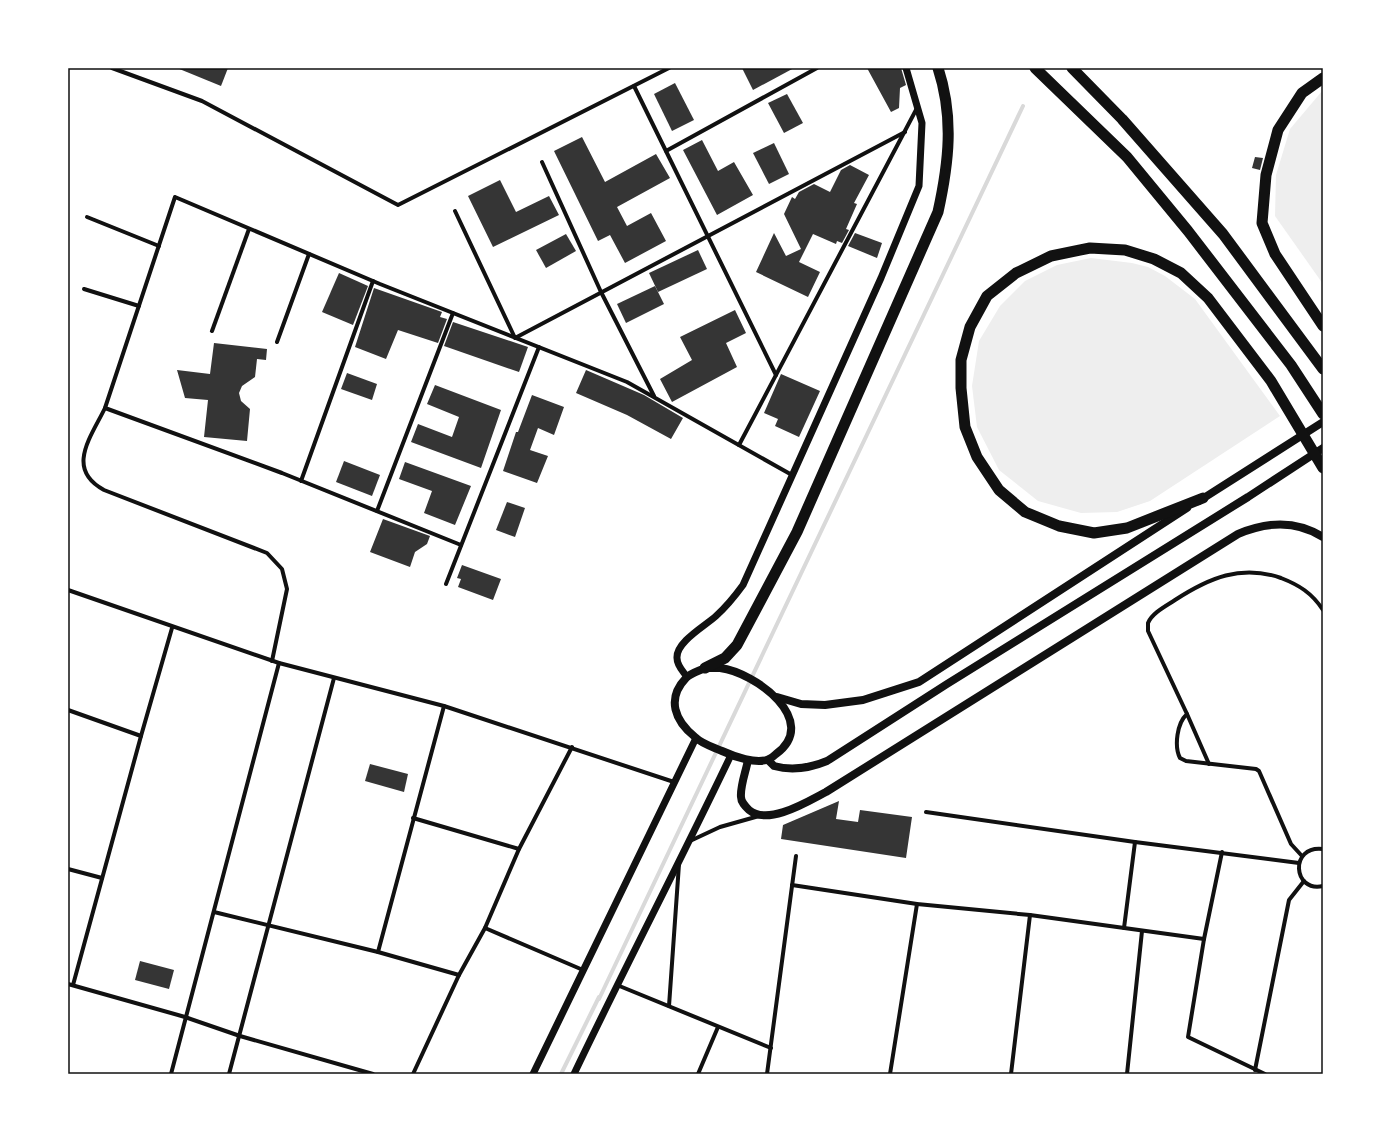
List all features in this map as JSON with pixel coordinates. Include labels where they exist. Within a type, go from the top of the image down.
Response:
[{"type":"highway","points":[[705,668],[725,658],[737,645],[797,532],[938,212],[947,171],[948,143],[947,114],[938,68]]},
{"type":"highway","points":[[1035,68],[1127,157],[1207,255],[1291,366],[1323,414]]},
{"type":"highway","points":[[1072,68],[1122,119],[1223,234],[1323,369]]},
{"type":"highway","points":[[1323,78],[1302,93],[1278,130],[1266,175],[1262,223],[1274,254],[1323,326]]},
{"type":"highway","points":[[1203,498],[1127,528],[1094,533],[1058,526],[1025,512],[999,490],[977,458],[964,427],[961,388],[961,360],[970,327],[987,296],[1016,273],[1051,256],[1090,248],[1125,250],[1154,260],[1181,273],[1208,298],[1271,381],[1323,468]]},
{"type":"main road","points":[[777,697],[787,711],[792,727],[789,739],[783,749],[768,760],[748,760],[731,755],[696,738],[681,723],[674,707],[678,689],[687,677],[705,668],[721,668],[737,673],[756,682],[777,697],[800,704],[825,705],[863,700],[919,682],[1323,422]]},
{"type":"main road","points":[[768,760],[774,766],[798,769],[814,766],[827,761],[947,684],[1248,497],[1323,448]]},
{"type":"main road","points":[[748,760],[741,796],[743,804],[750,811],[760,816],[772,815],[790,810],[826,792],[1238,534],[1253,528],[1270,524],[1288,524],[1303,527],[1323,537]]},
{"type":"street","points":[[112,68],[202,101],[398,205],[669,68]]},
{"type":"street","points":[[666,151],[817,68]]},
{"type":"street","points":[[687,677],[678,666],[678,651],[685,641],[716,615],[731,600],[743,584],[881,278],[919,186],[922,123],[906,68]]},
{"type":"street","points":[[634,86],[776,375]]},
{"type":"street","points":[[739,445],[918,108]]},
{"type":"street","points":[[515,338],[905,132]]},
{"type":"street","points":[[542,162],[601,292],[654,397]]},
{"type":"street","points":[[272,661],[287,589],[282,569],[267,554],[104,490],[93,484],[86,475],[83,466],[83,456],[105,408],[175,197],[373,282],[627,382],[792,475]]},
{"type":"street","points":[[455,211],[515,338]]},
{"type":"street","points":[[87,217],[159,246]]},
{"type":"street","points":[[212,331],[249,229]]},
{"type":"street","points":[[277,342],[309,254]]},
{"type":"street","points":[[301,481],[373,282]]},
{"type":"street","points":[[84,289],[139,306]]},
{"type":"street","points":[[376,511],[453,313]]},
{"type":"street","points":[[446,584],[539,347]]},
{"type":"street","points":[[105,408],[301,481],[462,545]]},
{"type":"street","points":[[1209,764],[1148,631],[1150,619],[1155,614],[1187,593],[1212,580],[1246,572],[1260,572],[1297,584],[1308,592],[1323,610]]},
{"type":"street","points":[[68,590],[172,628],[272,661],[444,706],[674,782]]},
{"type":"street","points":[[172,628],[102,878],[70,985],[185,1017],[240,1036],[373,1074]]},
{"type":"street","points":[[171,1074],[279,663]]},
{"type":"street","points":[[229,1074],[334,678]]},
{"type":"street","points":[[378,952],[444,706]]},
{"type":"street","points":[[68,710],[141,736]]},
{"type":"street","points":[[1187,714],[1182,719],[1179,726],[1177,752],[1180,758],[1186,761],[1256,769],[1259,771],[1291,844],[1302,856]]},
{"type":"street","points":[[533,1074],[696,738]]},
{"type":"street","points":[[413,1074],[459,975],[484,928],[519,849],[572,748]]},
{"type":"street","points":[[574,1074],[617,985],[679,864],[731,755]]},
{"type":"street","points":[[926,812],[1135,842],[1299,863]]},
{"type":"street","points":[[690,841],[720,827],[760,816]]},
{"type":"street","points":[[413,818],[519,849]]},
{"type":"street","points":[[1124,928],[1135,842]]},
{"type":"street","points":[[1323,849],[1316,848],[1308,850],[1302,856],[1299,863],[1299,873],[1304,881],[1315,887],[1323,886]]},
{"type":"street","points":[[1222,852],[1204,940],[1188,1037],[1265,1074]]},
{"type":"street","points":[[767,1074],[796,856]]},
{"type":"street","points":[[669,1006],[679,864]]},
{"type":"street","points":[[68,869],[102,878]]},
{"type":"street","points":[[1255,1070],[1289,900],[1304,881]]},
{"type":"street","points":[[792,885],[917,904],[1030,915],[1204,940]]},
{"type":"street","points":[[890,1074],[917,904]]},
{"type":"street","points":[[214,912],[378,952],[459,975]]},
{"type":"street","points":[[1011,1074],[1030,915]]},
{"type":"street","points":[[484,928],[583,970]]},
{"type":"street","points":[[1127,1074],[1142,931]]},
{"type":"street","points":[[617,985],[771,1048]]},
{"type":"street","points":[[698,1074],[718,1027]]},
{"type":"shaded area","points":[[1323,90],[1323,284],[1275,216],[1276,175],[1290,129]]},
{"type":"shaded area","points":[[1091,258],[1132,263],[1148,267],[1165,276],[1195,299],[1280,416],[1150,501],[1117,512],[1081,513],[1038,501],[999,470],[977,427],[972,386],[979,341],[1000,306],[1025,281],[1057,265]]},
{"type":"building","points":[[177,68],[228,68],[221,86]]},
{"type":"building","points":[[742,68],[794,68],[753,90]]},
{"type":"building","points":[[867,68],[901,68],[906,85],[900,88],[899,108],[891,112]]},
{"type":"building","points":[[675,83],[694,120],[672,131],[654,94]]},
{"type":"building","points":[[787,94],[803,123],[784,133],[768,103]]},
{"type":"building","points":[[582,137],[605,182],[656,154],[670,178],[617,207],[627,226],[651,213],[666,241],[625,263],[610,235],[598,241],[554,151]]},
{"type":"building","points":[[702,140],[718,171],[734,162],[753,195],[717,215],[683,150]]},
{"type":"building","points":[[774,143],[789,174],[769,184],[753,153]]},
{"type":"building","points":[[1255,157],[1263,158],[1260,170],[1252,168]]},
{"type":"building","points":[[850,165],[869,175],[854,203],[857,204],[846,229],[849,230],[842,243],[837,241],[836,244],[813,234],[799,262],[820,272],[808,297],[756,272],[774,233],[786,256],[801,249],[784,214],[792,197],[795,199],[799,192],[814,184],[830,192],[841,170]]},
{"type":"building","points":[[500,180],[516,212],[549,196],[559,215],[493,247],[468,196]]},
{"type":"building","points":[[855,233],[882,243],[877,258],[848,246]]},
{"type":"building","points":[[566,234],[576,251],[546,268],[536,250]]},
{"type":"building","points":[[698,250],[707,269],[658,292],[649,273]]},
{"type":"building","points":[[339,273],[368,286],[353,325],[322,312]]},
{"type":"building","points":[[655,286],[664,304],[626,323],[617,304]]},
{"type":"building","points":[[374,288],[442,312],[440,317],[447,319],[438,343],[398,330],[386,359],[355,347]]},
{"type":"building","points":[[735,310],[746,333],[726,343],[737,367],[672,402],[660,379],[692,360],[680,337]]},
{"type":"building","points":[[453,322],[528,347],[519,372],[444,346]]},
{"type":"building","points":[[214,343],[267,349],[266,360],[257,359],[255,377],[242,386],[239,393],[241,401],[250,409],[247,441],[204,437],[208,400],[185,398],[177,370],[210,374]]},
{"type":"building","points":[[586,370],[644,395],[683,418],[671,439],[627,415],[576,393]]},
{"type":"building","points":[[347,373],[377,384],[372,400],[341,389]]},
{"type":"building","points":[[781,374],[820,391],[799,437],[775,426],[778,419],[764,413]]},
{"type":"building","points":[[435,385],[501,410],[481,468],[411,442],[418,424],[452,437],[459,417],[427,404]]},
{"type":"building","points":[[532,395],[564,407],[554,435],[538,428],[530,450],[548,456],[537,483],[503,471],[516,432],[518,432]]},
{"type":"building","points":[[344,461],[380,475],[372,496],[336,482]]},
{"type":"building","points":[[405,462],[471,486],[455,525],[424,513],[432,491],[399,479]]},
{"type":"building","points":[[507,502],[525,508],[515,537],[496,530]]},
{"type":"building","points":[[383,519],[430,536],[427,544],[415,552],[410,567],[370,552]]},
{"type":"building","points":[[462,565],[501,579],[493,600],[458,587],[461,579],[457,578]]},
{"type":"building","points":[[370,764],[408,774],[404,792],[365,781]]},
{"type":"building","points":[[839,801],[836,819],[858,822],[860,810],[912,817],[906,858],[781,839],[783,825]]},
{"type":"building","points":[[140,961],[174,970],[169,989],[135,980]]},
{"type":"waterway","points":[[599,999],[1023,106]]},
{"type":"waterway","points":[[561,1074],[599,997]]}]
